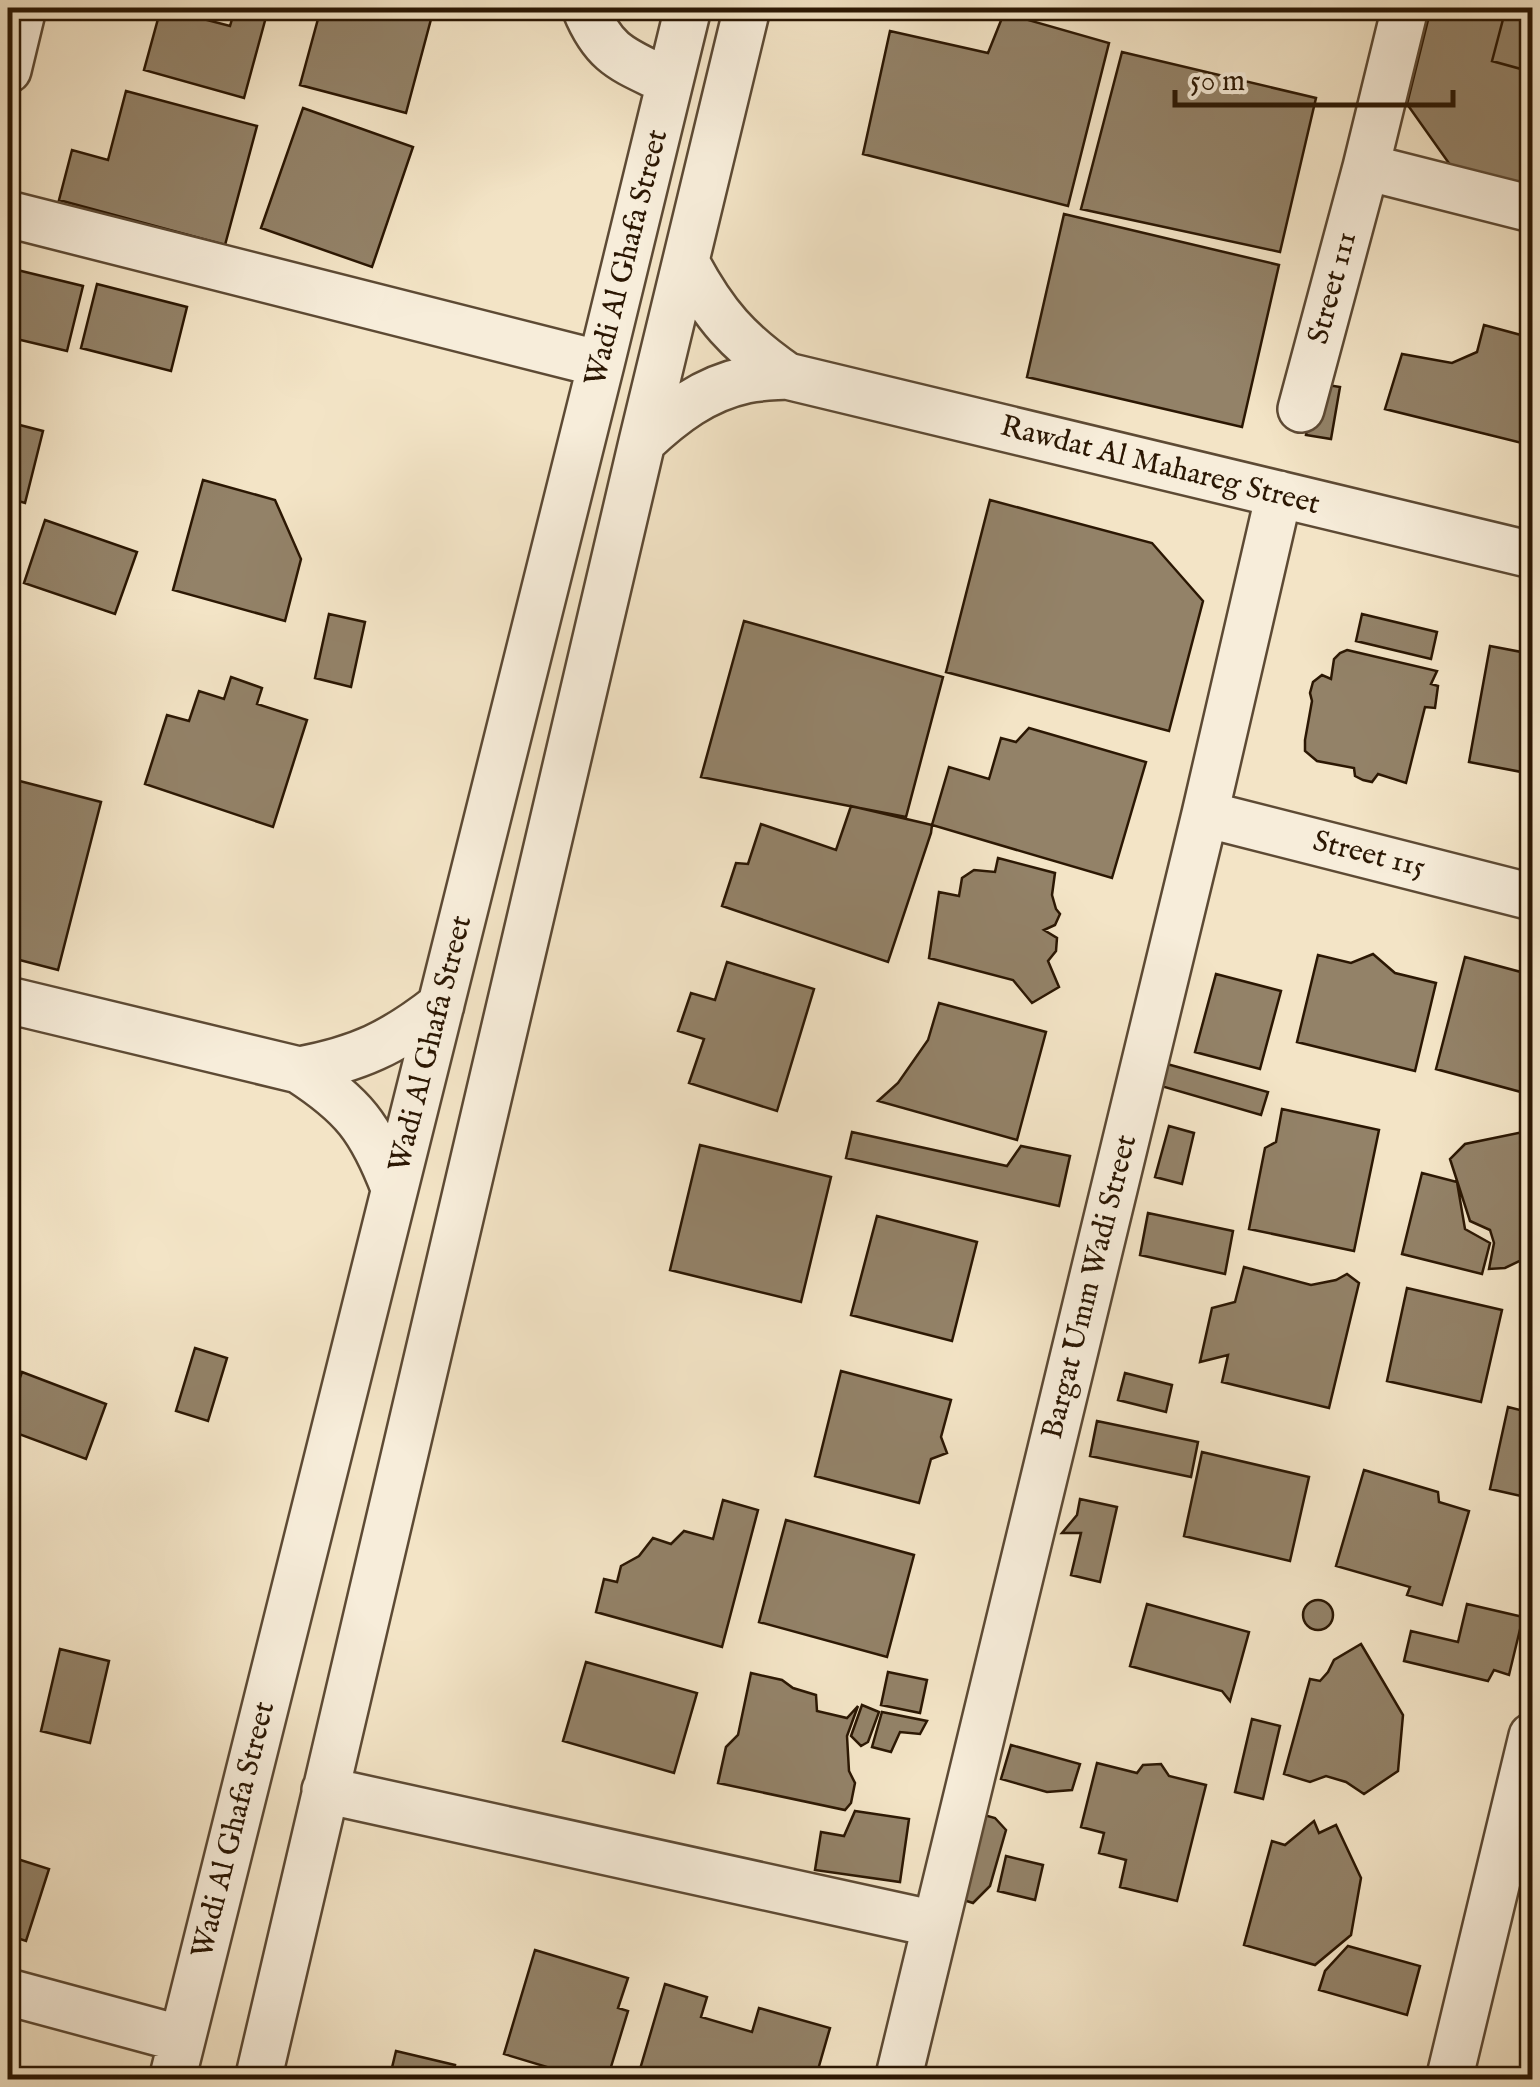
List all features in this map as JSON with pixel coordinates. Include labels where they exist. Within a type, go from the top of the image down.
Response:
[{"type":"street","points":[[8,70],[22,8]]},
{"type":"street","points":[[585,8],[594,30],[616,56],[670,82]]},
{"type":"street","name":"Wadi Al Ghafa Street","points":[[177,2059],[688,8]]},
{"type":"street","name":"Wadi Al Ghafa Street","points":[[258,2080],[747,8]]},
{"type":"street","name":"Street 111","points":[[1301,409],[1404,8]]},
{"type":"street","points":[[1366,167],[1532,208]]},
{"type":"street","points":[[8,214],[601,364]]},
{"type":"street","name":"Rawdat Al Mahareg Street","points":[[686,262],[704,296],[728,328],[787,376]]},
{"type":"street","name":"Rawdat Al Mahareg Street","points":[[642,442],[672,414],[707,393],[746,380],[787,376],[1532,556]]},
{"type":"street","name":"Bargat Umm Wadi Street","points":[[898,2080],[1279,494]]},
{"type":"street","name":"Street 115","points":[[1205,814],[1532,896]]},
{"type":"street","points":[[8,1000],[299,1070],[332,1091],[359,1119],[380,1152],[394,1188]]},
{"type":"street","points":[[299,1070],[338,1062],[375,1048],[410,1030],[441,1006]]},
{"type":"street","points":[[1449,2080],[1532,1736]]},
{"type":"street","points":[[326,1790],[935,1924]]},
{"type":"street","points":[[8,1992],[177,2059]]},
{"type":"building","points":[[161,8],[230,26],[235,9],[266,17],[244,98],[144,70]]},
{"type":"building","points":[[321,8],[434,8],[406,113],[300,85]]},
{"type":"building","points":[[1431,8],[1532,8],[1532,189],[1453,169],[1407,104]]},
{"type":"building","points":[[1506,8],[1532,8],[1532,72],[1492,61]]},
{"type":"building","points":[[1004,13],[1109,43],[1068,206],[863,154],[890,31],[988,53]]},
{"type":"building","points":[[1122,52],[1316,98],[1280,252],[1081,209]]},
{"type":"building","points":[[126,91],[257,126],[225,245],[59,200],[72,150],[108,160]]},
{"type":"building","points":[[303,108],[413,147],[372,267],[261,228]]},
{"type":"building","points":[[1064,214],[1279,265],[1242,427],[1027,377]]},
{"type":"building","points":[[9,268],[83,286],[67,351],[8,337]]},
{"type":"building","points":[[97,284],[187,307],[171,371],[81,348]]},
{"type":"building","points":[[1484,325],[1532,338],[1532,403],[1522,443],[1385,409],[1402,354],[1452,363],[1477,352]]},
{"type":"building","points":[[1315,383],[1340,387],[1331,439],[1306,435]]},
{"type":"building","points":[[8,422],[43,431],[25,503],[8,498]]},
{"type":"building","points":[[203,480],[275,500],[301,559],[285,621],[173,590]]},
{"type":"building","points":[[990,500],[1152,543],[1203,601],[1169,731],[946,672]]},
{"type":"building","points":[[45,520],[137,552],[115,614],[24,583]]},
{"type":"building","points":[[329,614],[365,622],[351,687],[315,678]]},
{"type":"building","points":[[1362,614],[1437,632],[1431,659],[1356,641]]},
{"type":"building","points":[[744,621],[943,677],[906,817],[701,777]]},
{"type":"building","points":[[1490,646],[1532,654],[1532,774],[1469,762]]},
{"type":"building","points":[[1347,650],[1437,671],[1431,684],[1438,686],[1435,708],[1425,707],[1406,783],[1378,774],[1372,782],[1363,780],[1355,776],[1354,768],[1317,761],[1305,751],[1313,682],[1322,675],[1331,679],[1334,659]]},
{"type":"building","points":[[231,677],[262,688],[257,704],[307,720],[273,827],[145,784],[167,715],[189,721],[199,691],[224,699]]},
{"type":"building","points":[[1029,728],[1146,762],[1112,878],[932,825],[949,767],[989,779],[1001,738],[1016,742]]},
{"type":"building","points":[[8,778],[101,802],[58,970],[8,957]]},
{"type":"building","points":[[851,806],[932,825],[888,962],[722,906],[736,863],[748,864],[761,824],[836,850]]},
{"type":"building","points":[[998,858],[1055,873],[1052,895],[1060,914],[1055,925],[1044,930],[1057,938],[1056,951],[1048,961],[1059,987],[1032,1003],[1013,980],[929,958],[939,892],[959,896],[962,878],[974,870],[995,872]]},
{"type":"building","points":[[1373,954],[1395,973],[1436,983],[1415,1071],[1297,1042],[1318,955],[1351,963]]},
{"type":"building","points":[[1465,957],[1532,975],[1532,1095],[1436,1069]]},
{"type":"building","points":[[727,962],[814,989],[777,1111],[689,1083],[704,1039],[678,1031],[691,993],[715,1000]]},
{"type":"building","points":[[1216,974],[1281,991],[1260,1069],[1195,1052]]},
{"type":"building","points":[[939,1003],[1046,1032],[1017,1140],[878,1101],[898,1083],[928,1040]]},
{"type":"building","points":[[1167,1064],[1268,1092],[1261,1115],[1161,1086]]},
{"type":"building","points":[[1282,1109],[1379,1130],[1354,1251],[1249,1229],[1265,1148],[1276,1142]]},
{"type":"building","points":[[1169,1126],[1194,1133],[1182,1184],[1155,1177]]},
{"type":"building","points":[[852,1132],[1007,1166],[1021,1146],[1070,1156],[1059,1206],[846,1158]]},
{"type":"building","points":[[1523,1132],[1532,1135],[1532,1255],[1505,1268],[1489,1269],[1494,1243],[1490,1230],[1470,1221],[1450,1159],[1465,1144]]},
{"type":"building","points":[[700,1145],[831,1177],[801,1302],[670,1270]]},
{"type":"building","points":[[1422,1173],[1457,1182],[1465,1229],[1490,1243],[1482,1274],[1402,1254]]},
{"type":"building","points":[[1148,1213],[1233,1231],[1225,1274],[1140,1255]]},
{"type":"building","points":[[877,1216],[977,1242],[952,1341],[851,1315]]},
{"type":"building","points":[[1244,1267],[1311,1285],[1347,1274],[1359,1283],[1329,1408],[1222,1382],[1228,1355],[1200,1362],[1212,1308],[1235,1302]]},
{"type":"building","points":[[1407,1288],[1502,1310],[1481,1402],[1387,1381]]},
{"type":"building","points":[[195,1348],[227,1358],[208,1421],[176,1411]]},
{"type":"building","points":[[841,1371],[951,1400],[941,1437],[947,1453],[931,1459],[919,1503],[815,1476]]},
{"type":"building","points":[[22,1372],[106,1404],[86,1459],[8,1430],[8,1410]]},
{"type":"building","points":[[1125,1373],[1172,1385],[1166,1412],[1118,1400]]},
{"type":"building","points":[[1508,1407],[1532,1413],[1532,1446],[1521,1496],[1490,1489]]},
{"type":"building","points":[[1097,1421],[1198,1442],[1191,1477],[1090,1456]]},
{"type":"building","points":[[1202,1452],[1309,1477],[1290,1561],[1184,1536]]},
{"type":"building","points":[[1364,1470],[1438,1492],[1439,1502],[1469,1511],[1442,1605],[1407,1595],[1410,1587],[1336,1566]]},
{"type":"building","points":[[1080,1499],[1117,1507],[1100,1582],[1071,1575],[1081,1533],[1062,1533],[1077,1515]]},
{"type":"building","points":[[723,1500],[758,1510],[722,1647],[596,1612],[604,1579],[617,1582],[621,1566],[639,1556],[653,1538],[671,1544],[684,1531],[713,1539]]},
{"type":"building","points":[[786,1520],[914,1555],[887,1657],[759,1622]]},
{"type":"building","points":[[1318,1600],[1329,1604],[1333,1615],[1329,1626],[1318,1630],[1307,1626],[1303,1615],[1307,1604]]},
{"type":"building","points":[[1147,1604],[1249,1632],[1230,1701],[1222,1691],[1130,1666]]},
{"type":"building","points":[[1467,1604],[1523,1617],[1509,1675],[1494,1670],[1488,1681],[1404,1661],[1411,1631],[1458,1642]]},
{"type":"building","points":[[1361,1644],[1403,1715],[1398,1771],[1364,1794],[1346,1782],[1326,1776],[1310,1782],[1284,1774],[1310,1679],[1320,1681],[1334,1660]]},
{"type":"building","points":[[60,1649],[109,1661],[90,1743],[41,1731]]},
{"type":"building","points":[[586,1662],[697,1693],[674,1773],[563,1741]]},
{"type":"building","points":[[888,1672],[927,1680],[920,1713],[881,1705]]},
{"type":"building","points":[[751,1673],[782,1680],[816,1695],[817,1711],[847,1718],[858,1706],[847,1736],[849,1771],[855,1783],[851,1803],[845,1810],[718,1783],[726,1747],[738,1735]]},
{"type":"building","points":[[862,1705],[879,1712],[868,1742],[861,1746],[851,1736]]},
{"type":"building","points":[[882,1712],[927,1721],[920,1734],[900,1732],[891,1752],[872,1747]]},
{"type":"building","points":[[1252,1719],[1280,1726],[1263,1799],[1235,1792]]},
{"type":"building","points":[[1011,1745],[1080,1764],[1072,1790],[1047,1792],[1001,1779]]},
{"type":"building","points":[[1097,1763],[1137,1773],[1143,1765],[1161,1764],[1169,1776],[1206,1785],[1177,1901],[1120,1887],[1126,1860],[1099,1853],[1104,1833],[1081,1827]]},
{"type":"building","points":[[855,1811],[909,1819],[900,1882],[815,1870],[821,1832],[844,1836]]},
{"type":"building","points":[[977,1813],[995,1818],[1006,1830],[990,1886],[973,1903],[954,1897]]},
{"type":"building","points":[[1314,1821],[1319,1833],[1336,1825],[1361,1878],[1351,1935],[1315,1965],[1244,1945],[1272,1841],[1285,1845]]},
{"type":"building","points":[[8,1856],[49,1869],[26,1941],[8,1935]]},
{"type":"building","points":[[1006,1856],[1043,1865],[1035,1900],[998,1891]]},
{"type":"building","points":[[1348,1946],[1420,1966],[1407,2015],[1319,1990],[1325,1971]]},
{"type":"building","points":[[535,1950],[628,1978],[618,2008],[628,2011],[607,2080],[590,2080],[504,2054]]},
{"type":"building","points":[[665,1984],[707,1997],[701,2017],[752,2032],[759,2008],[830,2028],[815,2080],[649,2080],[638,2076]]},
{"type":"building","points":[[396,2051],[455,2065],[452,2080],[389,2080]]}]
